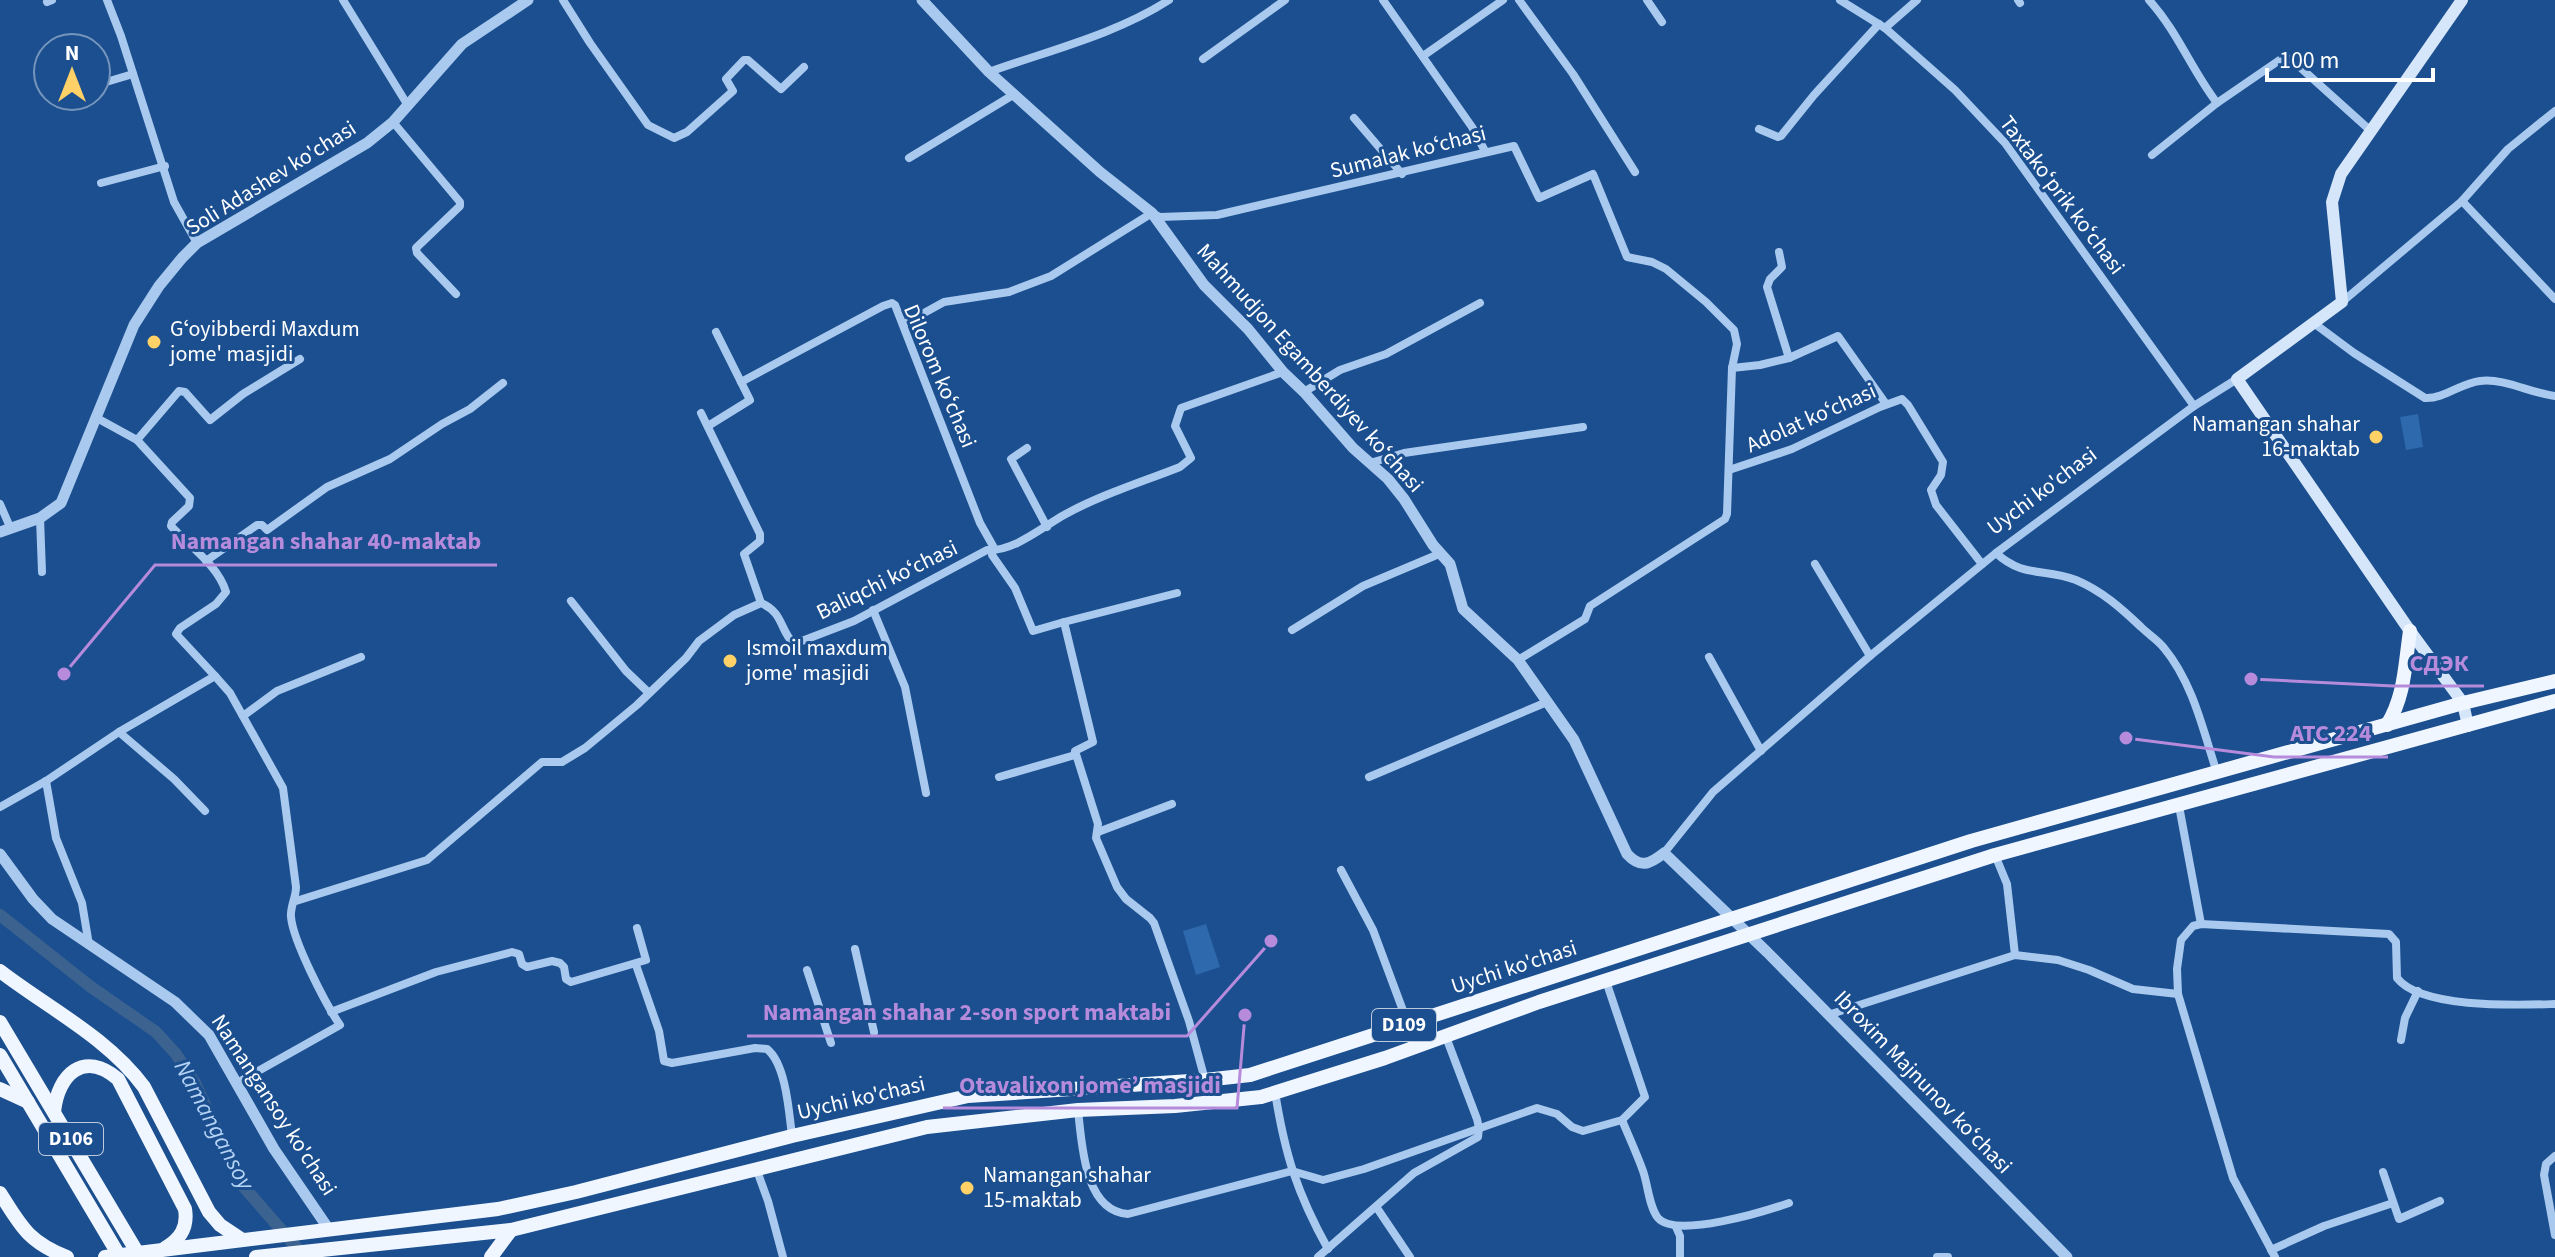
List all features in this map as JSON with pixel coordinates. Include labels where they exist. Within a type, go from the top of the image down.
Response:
[{"type":"main road","points":[[2462,0],[2341,174],[2332,202],[2342,302],[2237,379],[2463,703],[2468,726]]},
{"type":"main road","points":[[2387,725],[2403,687],[2410,631]]},
{"type":"main road","name":"Uychi ko'chasi","points":[[324,1229],[498,1209],[968,1096],[1250,1075],[1971,841],[2463,703],[2555,681]]},
{"type":"main road","name":"Uychi ko'chasi","points":[[256,1257],[511,1230],[927,1127],[1078,1110],[1261,1097],[1446,1037],[1539,1002],[1995,855],[2555,701]]},
{"type":"main road","points":[[0,971],[103,1045],[131,1069],[144,1087],[209,1212],[220,1225],[241,1239]]},
{"type":"main road","name":"D106","points":[[0,1022],[140,1257]]},
{"type":"main road","name":"D106","points":[[0,1055],[120,1257]]},
{"type":"main road","points":[[54,1112],[62,1081],[74,1070],[96,1065],[107,1069],[118,1079],[187,1216],[181,1237],[163,1249]]},
{"type":"main road","points":[[0,1089],[29,1103]]},
{"type":"main road","points":[[0,1193],[27,1234],[67,1257]]},
{"type":"main road","points":[[434,1217],[436,1237]]},
{"type":"main road","name":"D109","points":[[105,1257],[324,1229]]},
{"type":"main road","points":[[491,1257],[511,1230]]},
{"type":"street","points":[[107,0],[165,166],[174,202],[197,243]]},
{"type":"street","points":[[343,0],[407,104]]},
{"type":"street","name":"Soli Adashev ko'chasi","points":[[40,518],[61,503],[134,325],[159,286],[197,243],[367,143],[393,122],[462,44],[528,0]]},
{"type":"street","points":[[563,0],[648,125],[669,137],[681,137],[733,91],[726,79],[744,60],[748,60],[781,89],[804,67]]},
{"type":"street","name":"Mahmudjon Egamberdiyev koʻchasi","points":[[922,0],[1013,95],[1152,213],[1204,285],[1248,329],[1336,430],[1404,499],[1439,554],[1450,564],[1463,609],[1518,660],[1574,740],[1627,854],[1634,862],[1641,864],[1650,863],[1664,853]]},
{"type":"street","points":[[989,72],[1122,24],[1149,13],[1169,0]]},
{"type":"street","points":[[1203,59],[1285,0]]},
{"type":"street","points":[[1383,0],[1472,127],[1485,151]]},
{"type":"street","points":[[1423,56],[1503,0]]},
{"type":"street","points":[[1519,0],[1573,74],[1635,172]]},
{"type":"street","points":[[1647,0],[1662,22]]},
{"type":"street","name":"Taxtakoʻprik koʻchasi","points":[[1840,0],[1882,26],[1955,90],[2005,143],[2194,406]]},
{"type":"street","points":[[1759,129],[1781,136],[1814,95],[1882,26],[1917,0]]},
{"type":"street","points":[[2153,1],[2217,103]]},
{"type":"street","points":[[2152,155],[2217,103],[2284,57],[2292,60],[2372,132]]},
{"type":"street","points":[[112,80],[133,74]]},
{"type":"street","points":[[909,158],[1013,95]]},
{"type":"street","points":[[2342,302],[2462,201],[2508,149],[2555,111]]},
{"type":"street","points":[[1354,118],[1402,174]]},
{"type":"street","points":[[393,122],[460,202],[460,206],[416,248],[417,253],[456,294]]},
{"type":"street","name":"Sumalak koʻchasi","points":[[1152,213],[1160,217],[1217,215],[1402,174],[1485,151],[1517,147],[1539,198],[1593,174],[1627,257],[1634,261],[1652,262],[1666,269],[1729,323],[1737,344],[1732,368],[1725,519],[1590,606],[1585,619],[1518,660]]},
{"type":"street","points":[[101,183],[165,166]]},
{"type":"street","points":[[2462,201],[2555,299]]},
{"type":"street","points":[[904,324],[944,302],[1009,292],[1039,282],[1152,213]]},
{"type":"street","points":[[1779,252],[1782,267],[1767,287],[1789,358]]},
{"type":"street","name":"Dilorom koʻchasi","points":[[741,382],[890,303],[895,305],[980,523],[993,546],[999,568],[1015,588],[1033,631],[1064,622]]},
{"type":"street","points":[[1304,392],[1340,370],[1386,354],[1480,303]]},
{"type":"street","points":[[2315,324],[2425,398],[2437,397],[2479,381],[2504,383],[2555,396]]},
{"type":"street","points":[[708,426],[750,400],[716,332]]},
{"type":"street","points":[[1732,368],[1789,358],[1838,336],[1886,404]]},
{"type":"street","points":[[137,440],[179,391],[185,392],[210,420],[243,394],[300,359]]},
{"type":"street","name":"Baliqchi koʻchasi","points":[[761,603],[777,612],[794,644],[800,639],[854,621],[987,550],[998,551],[1065,515],[1180,467],[1191,455],[1175,426],[1181,408],[1283,372]]},
{"type":"street","name":"Uychi ko'chasi","points":[[1664,853],[1713,792],[1870,656],[1996,553],[2194,406],[2237,379]]},
{"type":"street","points":[[206,561],[257,525],[267,530],[327,487],[390,459],[470,409],[503,383]]},
{"type":"street","name":"Adolat koʻchasi","points":[[1729,470],[1792,449],[1886,404],[1905,400],[1943,462],[1941,475],[1931,490],[1936,505],[1982,564]]},
{"type":"street","points":[[237,1083],[340,1025],[331,1012],[292,924],[291,908],[296,901],[427,860],[542,762],[562,762],[570,758],[649,693],[686,658],[699,641],[734,615],[761,603],[744,554],[760,541],[760,534],[701,413]]},
{"type":"street","points":[[95,417],[137,440],[190,498],[189,506],[170,524],[206,561],[223,584],[224,596],[176,634],[230,693],[283,788],[290,822],[296,901]]},
{"type":"street","points":[[1370,463],[1419,451],[1583,427]]},
{"type":"street","points":[[1027,448],[1011,459],[1047,527]]},
{"type":"street","points":[[0,504],[5,529],[40,518],[42,572]]},
{"type":"street","points":[[1996,553],[2009,565],[2020,569],[2053,573],[2087,585],[2116,603],[2163,646],[2181,673],[2197,709],[2217,773]]},
{"type":"street","points":[[1292,630],[1363,586],[1439,554]]},
{"type":"street","points":[[1815,564],[1870,656]]},
{"type":"street","points":[[1177,593],[1064,622],[1093,742],[1075,751],[1075,755],[1098,832],[1096,838],[1117,887],[1154,923],[1189,1021],[1205,1080]]},
{"type":"street","points":[[571,601],[626,671],[649,693]]},
{"type":"street","points":[[873,610],[905,687],[926,793]]},
{"type":"street","points":[[243,716],[277,691],[361,657]]},
{"type":"street","points":[[1709,657],[1761,751]]},
{"type":"street","points":[[0,807],[215,676]]},
{"type":"street","points":[[1369,777],[1547,702]]},
{"type":"street","points":[[119,732],[174,779],[205,811]]},
{"type":"street","points":[[999,777],[1075,755]]},
{"type":"street","points":[[46,781],[56,838],[82,903],[89,945]]},
{"type":"street","points":[[1098,832],[1172,804]]},
{"type":"street","points":[[2179,806],[2201,924]]},
{"type":"street","points":[[1664,853],[1749,935]]},
{"type":"street","name":"Namangansoy ko'chasi","points":[[0,854],[42,909],[190,1015],[209,1035],[324,1229]]},
{"type":"street","points":[[1995,855],[2007,884],[2015,955]]},
{"type":"street","points":[[1341,870],[1373,930],[1408,1024]]},
{"type":"street","points":[[2393,1203],[2324,1226],[2273,1254],[2233,1178],[2178,994],[2181,940],[2193,926],[2201,924],[2389,934],[2396,942],[2397,978],[2403,985],[2440,1000],[2504,1005],[2555,1004]]},
{"type":"street","points":[[331,1012],[436,972],[516,952],[527,967],[552,961],[560,963],[566,979],[571,982],[636,965],[646,960],[637,928]]},
{"type":"street","name":"Ibroxim Majnunov koʻchasi","points":[[1749,935],[2067,1257]]},
{"type":"street","points":[[855,949],[874,1032]]},
{"type":"street","points":[[1828,1015],[2015,955],[2058,960],[2133,989],[2178,994]]},
{"type":"street","points":[[636,965],[659,1031],[664,1061],[672,1063],[755,1048],[767,1049],[776,1058],[780,1070],[792,1136]]},
{"type":"street","points":[[807,970],[831,1043]]},
{"type":"street","points":[[1078,1110],[1083,1147],[1096,1195],[1119,1214],[1292,1171],[1323,1180],[1364,1169],[1537,1108],[1557,1114],[1572,1127],[1583,1131],[1622,1120],[1645,1097],[1606,981]]},
{"type":"street","points":[[2401,1040],[2405,1018],[2418,991]]},
{"type":"street","points":[[1318,1257],[1414,1173],[1478,1137],[1479,1128],[1446,1037]]},
{"type":"street","points":[[1275,1092],[1292,1171],[1304,1206],[1328,1249]]},
{"type":"street","points":[[1622,1120],[1661,1221],[1676,1227],[1714,1222],[1789,1203]]},
{"type":"street","points":[[2555,1156],[2544,1168],[2555,1235]]},
{"type":"street","points":[[756,1168],[783,1257]]},
{"type":"street","points":[[2383,1172],[2401,1219],[2440,1201]]},
{"type":"street","points":[[1377,1208],[1410,1257]]},
{"type":"street","points":[[1676,1227],[1680,1236],[1680,1257]]},
{"type":"street","points":[[1937,1257],[1948,1257]]},
{"type":"shaded area","points":[[2418,414],[2423,447],[2406,450],[2400,417]]},
{"type":"shaded area","points":[[1206,924],[1220,967],[1196,975],[1183,931]]},
{"type":"waterway","name":"Namangansoy","points":[[0,915],[91,987],[156,1032],[176,1054],[195,1083],[242,1185],[305,1257]]},
{"type":"place","name":"Gʻoyibberdi Maxdum jome' masjidi","points":[[154,342]]},
{"type":"place","name":"Namangan shahar 16-maktab","points":[[2376,437]]},
{"type":"place","name":"Ismoil maxdum jome' masjidi","points":[[730,661]]},
{"type":"place","name":"Namangan shahar 40-maktab","points":[[64,674]]},
{"type":"place","name":"СДЭК","points":[[2251,679]]},
{"type":"place","name":"ATC 224","points":[[2126,738]]},
{"type":"place","name":"Namangan shahar 2-son sport maktabi","points":[[1271,941]]},
{"type":"place","name":"Otavalixon jome’ masjidi","points":[[1245,1015]]},
{"type":"place","name":"Namangan shahar 15-maktab","points":[[967,1188]]}]
